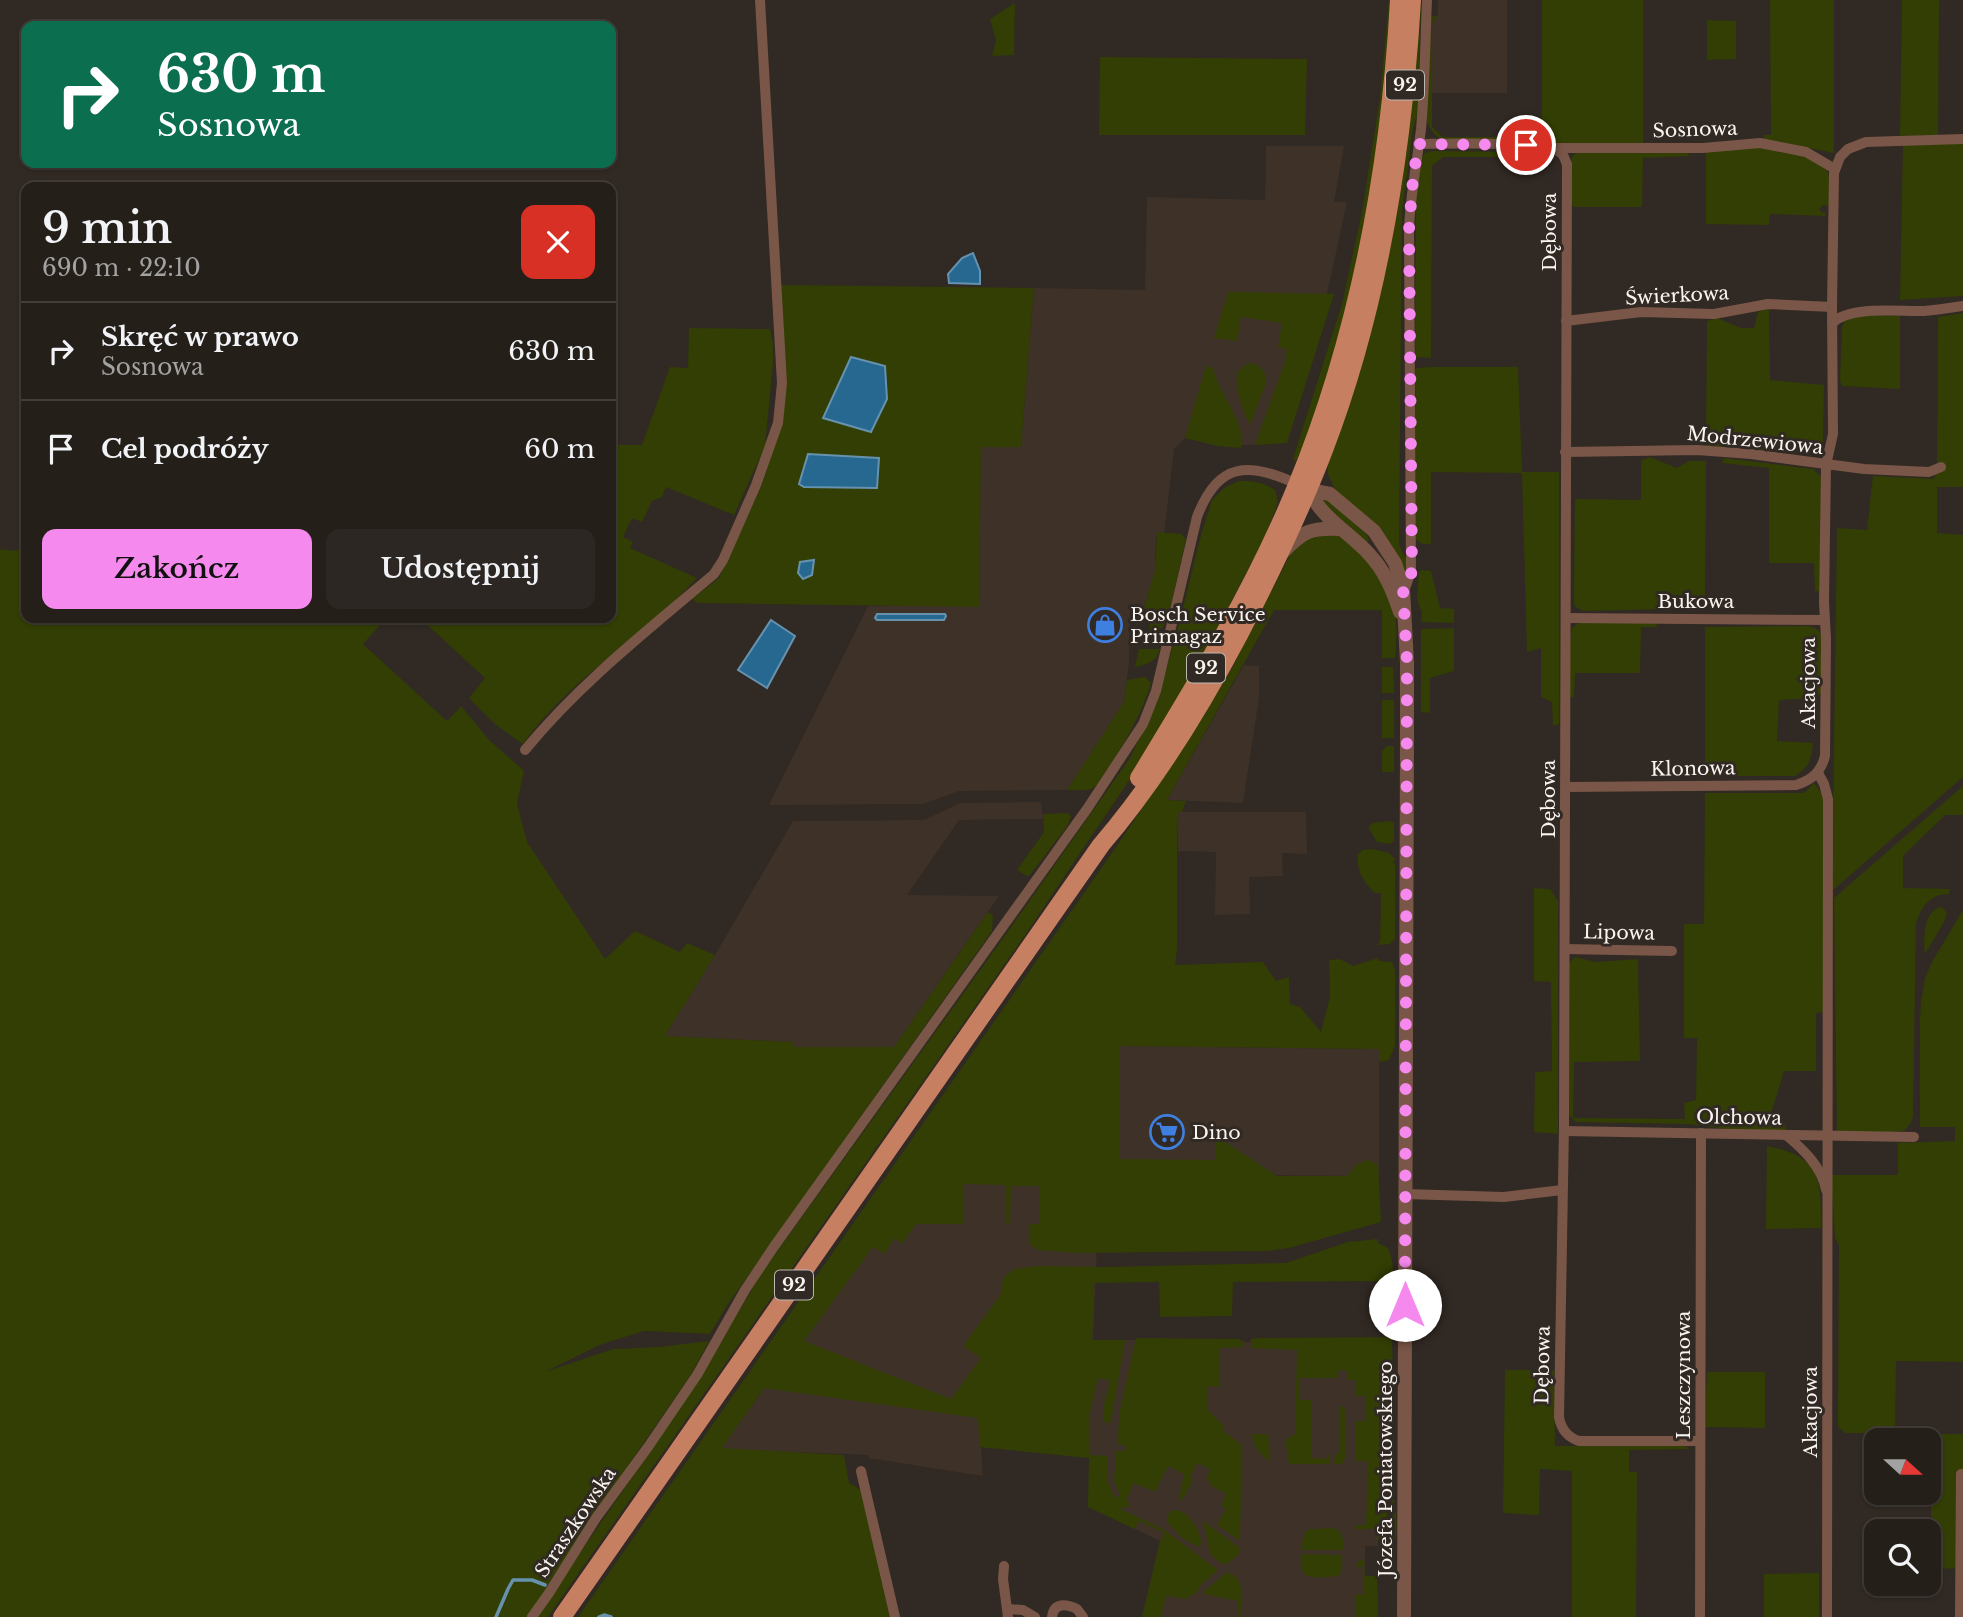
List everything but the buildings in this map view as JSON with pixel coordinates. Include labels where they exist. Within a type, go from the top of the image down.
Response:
[{"type":"main road","name":"92","points":[[562,1617],[1101,845],[1125,817],[1192,717],[1232,647],[1279,556],[1303,487],[1355,306],[1383,167],[1399,0]]},
{"type":"main road","name":"92","points":[[1101,845],[1118,812],[1212,657],[1320,459],[1342,400],[1384,236],[1405,92],[1412,0]]},
{"type":"street","points":[[525,750],[589,680],[714,573],[723,560],[756,485],[778,423],[782,383],[760,0]]},
{"type":"street","points":[[1398,590],[1408,583],[1412,571],[1409,230],[1424,89],[1427,0]]},
{"type":"street","name":"Akacjowa","points":[[1827,1617],[1828,799],[1818,773],[1825,756],[1826,465],[1833,434],[1835,169],[1840,157],[1848,149],[1866,142],[1963,139]]},
{"type":"street","name":"Sosnowa","points":[[1418,144],[1526,145],[1551,148],[1703,148],[1760,143],[1806,152],[1835,169]]},
{"type":"street","name":"Dębowa","points":[[1551,148],[1562,154],[1567,164],[1564,1131],[1559,1417],[1564,1432],[1584,1442],[1700,1441]]},
{"type":"street","name":"Świerkowa","points":[[1566,321],[1641,312],[1714,314],[1768,304],[1832,307]]},
{"type":"street","points":[[1832,323],[1838,318],[1860,312],[1927,311],[1963,306]]},
{"type":"street","name":"Modrzewiowa","points":[[1565,452],[1697,450],[1751,454],[1864,469],[1929,472],[1941,467]]},
{"type":"street","points":[[1320,459],[1330,494]]},
{"type":"street","name":"Straszkowska","points":[[532,1617],[596,1518],[697,1375],[773,1248],[1087,809],[1143,724],[1156,691],[1197,517],[1206,495],[1221,479],[1242,469],[1270,473],[1303,487]]},
{"type":"street","points":[[1303,487],[1330,494],[1374,531],[1395,563],[1398,590]]},
{"type":"street","points":[[1303,487],[1319,509],[1373,559],[1398,590]]},
{"type":"street","points":[[1279,556],[1306,532],[1323,528],[1341,529]]},
{"type":"street","name":"Józefa Poniatowskiego","points":[[1398,590],[1405,627],[1407,738],[1404,1617]]},
{"type":"street","name":"Bukowa","points":[[1566,618],[1825,620]]},
{"type":"street","name":"Klonowa","points":[[1566,787],[1796,785],[1806,782],[1818,773]]},
{"type":"street","name":"Lipowa","points":[[1565,948],[1672,950]]},
{"type":"street","name":"Olchowa","points":[[1564,1131],[1914,1137]]},
{"type":"street","name":"Leszczynowa","points":[[1700,1617],[1701,1133]]},
{"type":"street","name":"Akacjowa","points":[[1786,1135],[1809,1156],[1825,1185],[1828,1207]]},
{"type":"street","points":[[1405,1194],[1503,1197],[1562,1190]]},
{"type":"street","points":[[861,1471],[895,1617]]},
{"type":"street","points":[[1960,1617],[1961,1474]]},
{"type":"street","points":[[1004,1566],[1007,1613],[1023,1610],[1035,1617]]},
{"type":"street","points":[[1052,1617],[1056,1606],[1063,1605],[1077,1609],[1083,1617]]},
{"type":"shaded area","points":[[1438,0],[1507,0],[1507,93],[1432,93],[1432,23],[1438,15]]},
{"type":"shaded area","points":[[1266,146],[1344,146],[1334,202],[1347,202],[1327,294],[1287,443],[1224,446],[1185,438],[1174,449],[1164,535],[1156,535],[1155,572],[1144,609],[1130,609],[1129,664],[1124,702],[1067,790],[959,791],[923,804],[769,805],[868,606],[979,606],[981,446],[1021,447],[1034,288],[1145,290],[1147,197],[1265,200]]},
{"type":"shaded area","points":[[1244,665],[1259,666],[1259,698],[1243,803],[1167,800]]},
{"type":"shaded area","points":[[1041,802],[1043,819],[959,820],[907,895],[999,896],[894,1047],[793,1047],[793,1042],[665,1036],[793,821],[924,820],[960,803]]},
{"type":"shaded area","points":[[1177,812],[1306,812],[1307,854],[1282,853],[1283,876],[1249,877],[1250,914],[1215,915],[1216,852],[1178,851]]},
{"type":"shaded area","points":[[1119,1046],[1379,1049],[1379,1176],[1119,1174]]},
{"type":"shaded area","points":[[916,1173],[1100,1174],[1093,1340],[1236,1339],[1246,1342],[1379,1339],[1378,1546],[1365,1546],[1365,1576],[1377,1576],[1378,1617],[1142,1617],[1160,1541],[1088,1507],[1089,1458],[981,1447],[983,1476],[869,1458],[868,1455],[721,1449]]},
{"type":"green space","points":[[1389,0],[1392,0],[1385,80],[1362,244],[1330,366],[1301,455],[1295,461],[1293,459],[1342,304],[1362,212],[1380,98]]},
{"type":"green space","points":[[1421,0],[1418,112],[1413,128],[1402,211],[1399,545],[1406,559],[1406,574],[1338,496],[1328,474],[1328,463],[1367,339],[1391,244],[1405,159]]},
{"type":"green space","points":[[1542,0],[1643,0],[1643,143],[1581,145],[1451,142],[1442,140],[1433,132],[1426,120],[1431,17],[1438,15],[1432,24],[1432,127],[1443,137],[1542,137]]},
{"type":"green space","points":[[1770,0],[1834,0],[1834,153],[1765,139],[1763,135],[1771,135]]},
{"type":"green space","points":[[1902,0],[1939,0],[1938,135],[1900,136]]},
{"type":"green space","points":[[1015,3],[1014,55],[992,56],[996,40],[990,19]]},
{"type":"green space","points":[[1707,20],[1736,21],[1736,59],[1707,60]]},
{"type":"green space","points":[[1100,57],[1307,59],[1305,135],[1099,135]]},
{"type":"green space","points":[[1903,143],[1963,143],[1963,296],[1900,300]]},
{"type":"green space","points":[[1751,147],[1805,157],[1823,166],[1828,173],[1830,184],[1829,206],[1823,205],[1819,209],[1826,213],[1825,216],[1770,214],[1769,225],[1706,224],[1706,151]]},
{"type":"green space","points":[[1578,151],[1688,152],[1689,156],[1643,158],[1642,207],[1575,207],[1571,205],[1570,163]]},
{"type":"green space","points":[[1506,152],[1506,157],[1443,157],[1432,166],[1431,358],[1415,357],[1416,197],[1420,161],[1425,153]]},
{"type":"green space","points":[[781,285],[1034,288],[1021,447],[981,447],[979,607],[698,603],[692,599],[719,578],[761,487],[782,423]]},
{"type":"green space","points":[[1228,292],[1334,294],[1287,443],[1255,445],[1285,362],[1287,349],[1278,347],[1282,323],[1241,317],[1237,341],[1214,338]]},
{"type":"green space","points":[[1769,308],[1770,380],[1824,385],[1822,449],[1814,453],[1706,446],[1707,321],[1717,318],[1741,328],[1754,328],[1758,312]]},
{"type":"green space","points":[[1963,313],[1963,487],[1937,487],[1937,533],[1963,535],[1963,777],[1832,891],[1837,528],[1867,530],[1873,476],[1934,479],[1937,465],[1938,317]]},
{"type":"green space","points":[[1860,316],[1900,316],[1900,389],[1842,386],[1842,327],[1845,321]]},
{"type":"green space","points":[[689,328],[770,329],[773,363],[765,446],[734,515],[666,487],[662,497],[652,501],[642,522],[632,518],[623,537],[633,542],[630,548],[697,578],[654,620],[584,678],[542,720],[523,744],[496,725],[469,698],[485,678],[425,623],[616,623],[616,445],[642,445],[670,367],[688,368]]},
{"type":"green space","points":[[1248,363],[1258,365],[1266,375],[1265,386],[1250,424],[1237,386],[1237,372]]},
{"type":"green space","points":[[1206,366],[1213,368],[1236,419],[1242,439],[1241,448],[1217,446],[1185,438]]},
{"type":"green space","points":[[1431,367],[1518,367],[1522,472],[1559,472],[1559,724],[1553,726],[1552,702],[1541,697],[1541,648],[1527,652],[1522,473],[1431,472],[1431,544],[1422,544],[1416,539],[1415,370]]},
{"type":"green space","points":[[1650,457],[1677,468],[1689,461],[1706,461],[1705,608],[1584,611],[1577,608],[1574,604],[1575,499],[1641,500],[1641,461]]},
{"type":"green space","points":[[1724,458],[1813,469],[1821,477],[1819,591],[1815,592],[1814,563],[1769,563],[1769,468],[1722,463]]},
{"type":"green space","points":[[1239,481],[1258,482],[1271,487],[1275,490],[1278,502],[1266,534],[1207,649],[1140,764],[1023,938],[548,1617],[536,1617],[697,1383],[761,1274],[1130,758],[1157,702],[1212,500],[1224,488]]},
{"type":"green space","points":[[1319,496],[1328,500],[1367,535],[1368,542],[1321,504]]},
{"type":"green space","points":[[1157,532],[1181,534],[1186,539],[1169,614],[1162,628],[1152,634],[1150,610],[1144,609],[1155,572]]},
{"type":"green space","points":[[1330,533],[1346,538],[1354,544],[1369,560],[1381,581],[1395,616],[1395,658],[1382,658],[1382,610],[1274,610],[1167,800],[1186,801],[1182,812],[1177,812],[1175,965],[1263,962],[1276,981],[1289,977],[1290,1004],[1300,1007],[1321,1032],[1330,996],[1329,960],[1340,959],[1353,966],[1378,958],[1379,961],[1392,962],[1395,970],[1395,1046],[1389,1060],[1379,1062],[1379,1049],[1120,1046],[1119,1159],[1215,1160],[1216,1136],[1277,1176],[1347,1176],[1357,1164],[1369,1160],[1378,1165],[1381,1222],[1289,1248],[1266,1251],[1077,1253],[1038,1250],[1030,1245],[1029,1224],[1039,1224],[1039,1186],[1011,1186],[1010,1224],[1006,1223],[1006,1185],[964,1184],[963,1224],[916,1224],[902,1244],[895,1238],[884,1254],[873,1247],[804,1341],[951,1399],[981,1358],[963,1346],[1001,1294],[1003,1278],[1014,1269],[1036,1266],[1286,1263],[1348,1242],[1378,1239],[1378,1243],[1388,1248],[1391,1256],[1391,1281],[1233,1282],[1232,1316],[1160,1317],[1159,1282],[1094,1283],[1092,1340],[1125,1340],[1111,1422],[1104,1423],[1104,1405],[1110,1380],[1098,1378],[1090,1412],[1089,1455],[1108,1456],[1108,1482],[1115,1498],[1120,1495],[1114,1481],[1116,1451],[1125,1451],[1126,1445],[1117,1444],[1120,1411],[1136,1338],[1238,1339],[1243,1342],[1244,1347],[1220,1348],[1220,1387],[1207,1386],[1207,1409],[1223,1425],[1223,1431],[1242,1445],[1240,1541],[1217,1525],[1226,1509],[1221,1505],[1226,1494],[1210,1485],[1211,1482],[1206,1479],[1210,1469],[1197,1463],[1183,1500],[1179,1498],[1184,1474],[1168,1466],[1155,1492],[1134,1483],[1126,1501],[1130,1503],[1128,1508],[1122,1507],[1122,1510],[1163,1529],[1218,1570],[1187,1599],[1166,1596],[1161,1616],[1163,1617],[1142,1617],[1160,1541],[1165,1533],[1139,1521],[1135,1529],[1088,1507],[1089,1458],[980,1447],[978,1418],[764,1388],[722,1448],[844,1455],[849,1483],[861,1490],[890,1617],[578,1617],[1171,766],[1231,670],[1292,551],[1311,536]]},
{"type":"green space","points":[[21,548],[21,623],[382,623],[363,644],[447,721],[461,706],[489,740],[524,771],[517,803],[527,842],[605,959],[635,931],[680,952],[687,943],[715,955],[665,1036],[793,1042],[793,1047],[894,1047],[988,912],[993,915],[992,931],[728,1304],[710,1334],[644,1331],[599,1345],[545,1372],[613,1349],[709,1341],[692,1373],[584,1529],[528,1617],[0,1617],[0,549],[16,551]]},
{"type":"green space","points":[[1431,571],[1440,608],[1454,609],[1454,623],[1421,622],[1422,610],[1417,598],[1419,572]]},
{"type":"green space","points":[[1579,623],[1655,623],[1658,627],[1641,627],[1640,673],[1575,673],[1574,698],[1569,696],[1569,647],[1572,628]]},
{"type":"green space","points":[[1806,626],[1817,629],[1823,639],[1822,692],[1816,698],[1779,700],[1777,741],[1813,743],[1807,766],[1795,776],[1705,776],[1705,627]]},
{"type":"green space","points":[[1454,628],[1454,671],[1430,678],[1430,713],[1421,712],[1421,629]]},
{"type":"green space","points":[[1139,649],[1160,649],[1154,660],[1135,667]]},
{"type":"green space","points":[[1382,667],[1393,667],[1394,693],[1382,693]]},
{"type":"green space","points":[[1145,677],[1151,683],[1140,711],[1120,750],[1095,787],[1088,790],[1067,790],[1124,702],[1127,680]]},
{"type":"green space","points":[[1382,700],[1394,700],[1394,738],[1382,738]]},
{"type":"green space","points":[[1387,746],[1394,746],[1394,772],[1382,772],[1382,751]]},
{"type":"green space","points":[[1814,783],[1823,795],[1824,1012],[1816,1013],[1816,1071],[1784,1071],[1768,1124],[1785,1125],[1785,1133],[1688,1124],[1576,1122],[1568,1114],[1569,963],[1575,957],[1596,962],[1638,959],[1640,1061],[1574,1062],[1573,1118],[1685,1119],[1684,1103],[1696,1100],[1697,1038],[1684,1038],[1684,924],[1704,924],[1705,793],[1804,793]]},
{"type":"green space","points":[[1963,786],[1963,815],[1945,815],[1903,856],[1903,888],[1950,889],[1949,894],[1937,896],[1928,902],[1916,923],[1911,1123],[1904,1131],[1837,1135],[1834,898]]},
{"type":"green space","points":[[1068,813],[1071,816],[1068,825],[1030,875],[1017,870],[1044,832],[1043,814]]},
{"type":"green space","points":[[1373,823],[1394,823],[1394,841],[1390,844],[1377,842],[1368,827]]},
{"type":"green space","points":[[1373,849],[1389,853],[1395,859],[1395,939],[1390,944],[1377,945],[1380,942],[1381,893],[1375,893],[1367,885],[1358,865],[1358,854],[1363,850]]},
{"type":"green space","points":[[1534,888],[1550,889],[1558,901],[1558,1134],[1534,1132],[1535,1072],[1552,1071],[1551,982],[1534,981]]},
{"type":"green space","points":[[1942,907],[1947,913],[1944,922],[1925,954],[1924,933],[1928,919],[1936,909]]},
{"type":"green space","points":[[1963,910],[1963,1362],[1896,1361],[1895,1428],[1864,1428],[1864,1433],[1845,1433],[1838,1426],[1839,1245],[1835,1238],[1831,1175],[1898,1175],[1898,1143],[1955,1141],[1955,1127],[1920,1127],[1921,1002],[1925,978]]},
{"type":"green space","points":[[1767,1146],[1798,1156],[1808,1163],[1814,1172],[1820,1196],[1821,1228],[1766,1229]]},
{"type":"green space","points":[[1380,1294],[1393,1295],[1391,1321],[1380,1322]]},
{"type":"green space","points":[[1251,1339],[1392,1339],[1393,1389],[1388,1447],[1384,1462],[1387,1494],[1386,1540],[1378,1540],[1378,1529],[1355,1529],[1355,1525],[1366,1525],[1368,1461],[1355,1461],[1356,1421],[1365,1421],[1365,1396],[1356,1396],[1356,1380],[1347,1380],[1347,1371],[1338,1370],[1337,1378],[1300,1378],[1299,1400],[1311,1400],[1311,1458],[1327,1459],[1329,1455],[1330,1464],[1289,1464],[1285,1440],[1295,1434],[1297,1350],[1251,1348]]},
{"type":"green space","points":[[1505,1370],[1554,1370],[1555,1446],[1661,1445],[1691,1449],[1629,1450],[1629,1472],[1637,1472],[1636,1617],[1572,1617],[1572,1471],[1540,1469],[1539,1515],[1503,1513]]},
{"type":"green space","points":[[1707,1372],[1765,1372],[1765,1428],[1705,1427]]},
{"type":"green space","points":[[1343,1406],[1345,1458],[1342,1464],[1334,1464],[1335,1454],[1339,1454],[1340,1407]]},
{"type":"green space","points":[[1252,1434],[1268,1434],[1270,1462],[1258,1450]]},
{"type":"green space","points":[[1941,1434],[1963,1434],[1963,1568],[1941,1569],[1941,1519],[1931,1519],[1931,1505],[1941,1505]]},
{"type":"green space","points":[[1391,1488],[1397,1529],[1394,1544],[1390,1549]]},
{"type":"green space","points":[[1174,1510],[1185,1514],[1193,1522],[1202,1543],[1198,1547],[1182,1538],[1167,1522],[1169,1513]]},
{"type":"green space","points":[[1203,1521],[1240,1548],[1239,1554],[1227,1564],[1222,1564],[1210,1554]]},
{"type":"green space","points":[[1331,1528],[1339,1531],[1344,1550],[1302,1550],[1304,1535],[1310,1529]]},
{"type":"green space","points":[[1302,1554],[1342,1555],[1342,1571],[1338,1576],[1306,1575],[1302,1570]]},
{"type":"green space","points":[[1364,1559],[1365,1576],[1377,1576],[1378,1617],[1355,1617],[1355,1594],[1364,1595],[1363,1566],[1355,1567]]},
{"type":"green space","points":[[1226,1573],[1233,1575],[1240,1583],[1240,1617],[1237,1617],[1238,1601],[1204,1594],[1204,1591]]},
{"type":"green space","points":[[1819,1573],[1819,1617],[1764,1617],[1764,1574]]},
{"type":"water","points":[[973,253],[980,271],[980,284],[949,283],[948,274],[962,258]]},
{"type":"water","points":[[851,357],[885,366],[887,399],[871,432],[823,418]]},
{"type":"water","points":[[808,454],[879,458],[877,488],[804,487],[799,484]]},
{"type":"water","points":[[814,560],[812,575],[803,579],[798,573],[800,562]]},
{"type":"water","points":[[877,614],[946,616],[944,620],[877,620]]},
{"type":"water","points":[[771,620],[795,636],[767,688],[738,670]]},
{"type":"waterway","points":[[496,1617],[513,1580],[532,1580],[545,1585]]},
{"type":"waterway","points":[[599,1617],[611,1617]]},
{"type":"place","name":"Bosch Service Primagaz","points":[[1105,625]]},
{"type":"place","name":"Dino","points":[[1167,1132]]},
{"type":"route","points":[[1405,1305],[1407,663],[1403,588],[1412,571],[1410,208],[1418,144],[1526,145]]}]
